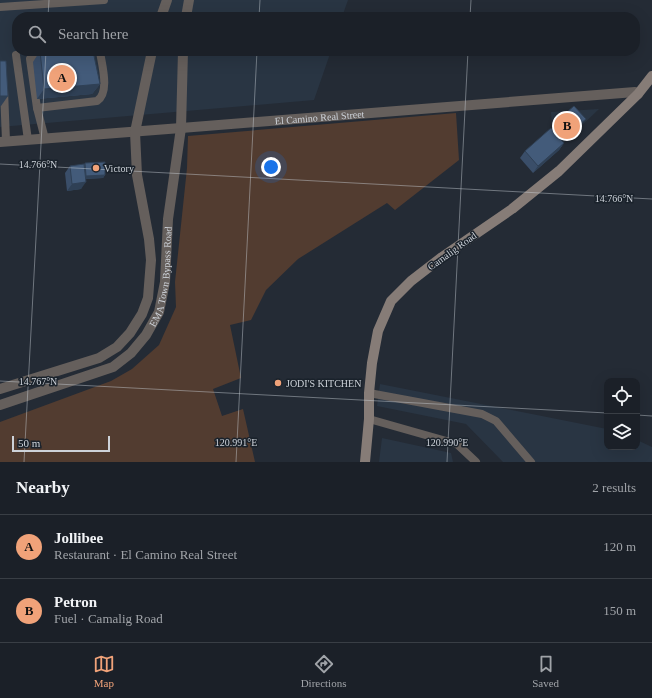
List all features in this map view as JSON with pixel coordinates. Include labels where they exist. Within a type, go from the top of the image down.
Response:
[{"type":"main road","name":"Camalig Road","points":[[365,462],[372,363],[378,331],[392,301],[442,257],[532,195],[559,171],[638,94],[652,76]]},
{"type":"street","points":[[163,12],[167,0]]},
{"type":"street","points":[[187,12],[189,0]]},
{"type":"street","name":"EMA Town Bypass Road","points":[[0,389],[98,358],[117,347],[130,333],[142,314],[148,298],[151,260],[149,239],[137,175],[135,132],[151,56]]},
{"type":"street","name":"EMA Town Bypass Road","points":[[0,405],[113,366],[132,353],[146,335],[159,312],[165,282],[168,219],[181,128],[183,56]]},
{"type":"street","name":"El Camino Real Street","points":[[3,142],[635,92],[638,94]]},
{"type":"lane","points":[[0,7],[104,0]]},
{"type":"lane","points":[[16,56],[28,140]]},
{"type":"lane","points":[[37,108],[97,101],[102,98],[105,90],[97,56]]},
{"type":"lane","points":[[45,139],[37,108],[30,59],[53,57]]},
{"type":"lane","points":[[3,142],[4,82]]},
{"type":"lane","points":[[369,393],[482,414],[496,421],[531,462]]},
{"type":"lane","points":[[369,419],[457,444],[476,462]]},
{"type":"shaded area","points":[[0,0],[348,0],[344,12],[12,12],[12,56],[329,56],[314,100],[0,127]]},
{"type":"shaded area","points":[[599,109],[559,147],[553,139],[551,112]]},
{"type":"shaded area","points":[[456,113],[459,160],[395,210],[387,203],[298,259],[266,290],[251,320],[230,325],[241,378],[213,389],[222,416],[243,409],[255,462],[0,462],[0,422],[111,381],[132,369],[159,345],[176,307],[175,282],[187,168],[188,136]]},
{"type":"shaded area","points":[[380,384],[604,428],[604,450],[640,450],[640,441],[652,447],[652,462],[503,462],[466,424],[377,406]]},
{"type":"shaded area","points":[[382,438],[451,453],[453,462],[379,462]]},
{"type":"building","points":[[41,56],[94,56],[100,84],[44,89]]},
{"type":"building","points":[[0,61],[6,61],[8,96],[0,96]]},
{"type":"building","points":[[574,106],[586,119],[572,131],[560,118]]},
{"type":"building","points":[[551,128],[564,143],[538,166],[525,151]]},
{"type":"building","points":[[105,162],[105,175],[86,176],[85,163]]},
{"type":"building","points":[[84,164],[86,182],[72,184],[70,166]]},
{"type":"place","name":"Jollibee","points":[[62,78]]},
{"type":"place","name":"Petron","points":[[567,126]]},
{"type":"place","name":"Victory","points":[[96,168]]},
{"type":"place","name":"JODI'S KITCHEN","points":[[278,383]]}]
